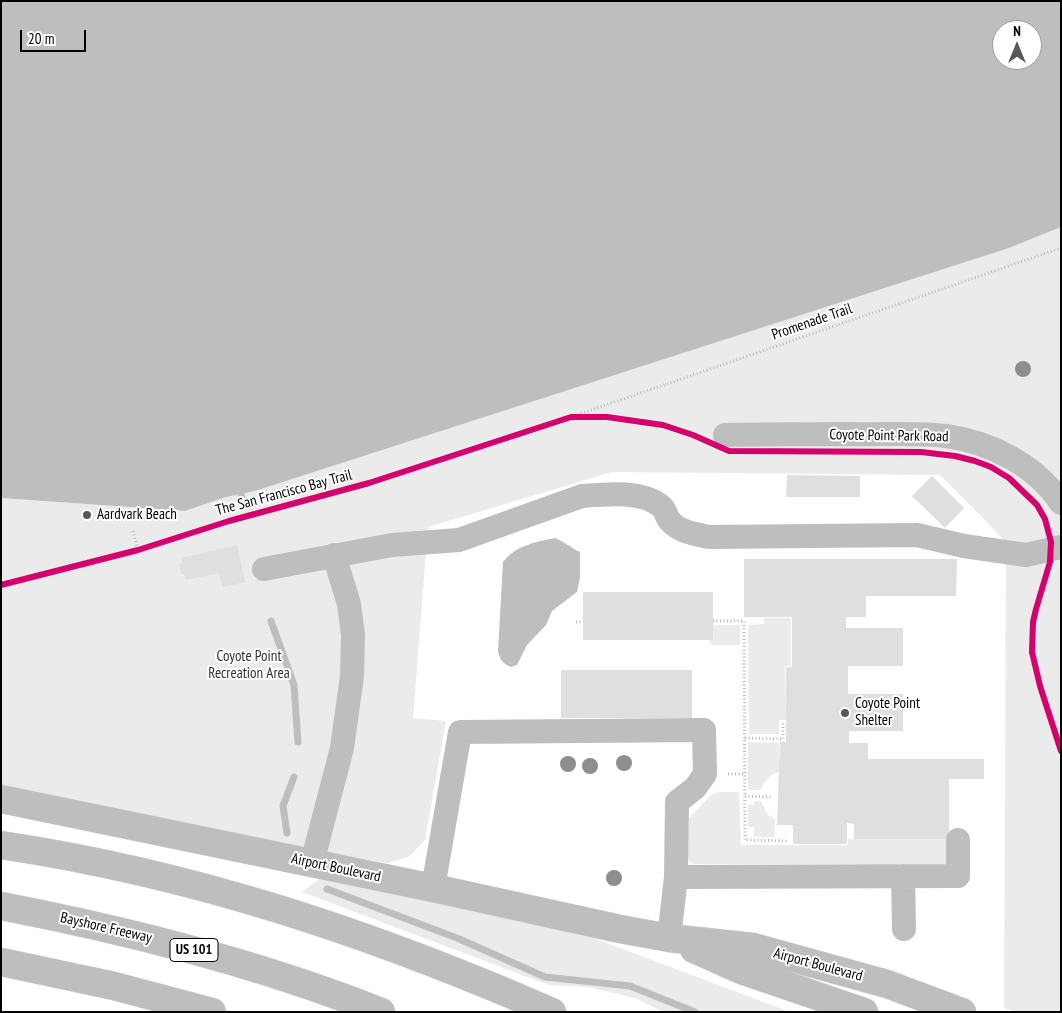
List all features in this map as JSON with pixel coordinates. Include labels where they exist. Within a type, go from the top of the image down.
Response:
[{"type":"main road","name":"Airport Boulevard","points":[[1,800],[669,938],[753,947],[887,984],[962,1012]]},
{"type":"main road","points":[[1,845],[54,853],[140,871],[237,896],[394,947],[476,979],[552,1012]]},
{"type":"main road","name":"Bayshore Freeway","points":[[1,906],[94,924],[188,948],[281,976],[381,1012]]},
{"type":"main road","name":"Airport Boulevard","points":[[669,938],[741,970],[864,1012]]},
{"type":"main road","points":[[1,962],[114,986],[212,1012]]},
{"type":"lane","name":"Coyote Point Park Road","points":[[725,435],[927,434],[960,438],[994,449],[1024,466],[1048,486],[1061,503]]},
{"type":"lane","points":[[264,569],[392,544],[459,540],[582,496],[601,494],[639,496],[651,500],[664,508],[669,521],[687,532],[709,537],[917,535],[964,546],[1026,555],[1061,547]]},
{"type":"lane","points":[[312,863],[342,748],[352,676],[353,635],[348,604],[334,555]]},
{"type":"lane","points":[[433,888],[460,732],[704,730],[705,774],[695,788],[677,802],[676,877],[669,938]]},
{"type":"lane","points":[[676,877],[958,876],[958,840]]},
{"type":"lane","points":[[903,876],[904,929]]},
{"type":"path","points":[[562,420],[571,416],[598,417]]},
{"type":"path","points":[[133,531],[138,550]]},
{"type":"path","points":[[129,552],[147,547]]},
{"type":"path","points":[[713,621],[744,621],[745,840],[788,841]]},
{"type":"path","points":[[576,622],[583,622]]},
{"type":"path","points":[[744,738],[783,739],[783,723]]},
{"type":"path","points":[[745,796],[772,796]]},
{"type":"green space","name":"Coyote Point Recreation Area","points":[[1061,227],[1061,1012],[1015,1012],[1004,1008],[1006,542],[940,475],[612,472],[428,527],[413,718],[446,721],[425,840],[409,857],[388,863],[290,846],[1,786],[1,498],[185,511],[226,497],[255,491],[1009,248]]},
{"type":"green space","points":[[764,618],[791,618],[791,666],[785,666],[786,720],[779,720],[779,734],[749,734],[748,625],[764,624]]},
{"type":"green space","points":[[708,625],[740,625],[740,645],[713,645],[710,643]]},
{"type":"green space","points":[[748,742],[779,743],[779,772],[767,779],[761,790],[748,790]]},
{"type":"green space","points":[[739,792],[741,845],[848,845],[848,839],[953,839],[946,864],[694,864],[689,861],[688,856],[689,818],[712,794]]},
{"type":"green space","points":[[754,801],[761,801],[767,814],[775,819],[775,837],[754,837],[754,827],[748,827],[748,804],[754,805]]},
{"type":"green space","points":[[322,877],[588,936],[790,1012],[663,1012],[635,998],[588,987],[549,985],[302,892]]},
{"type":"shaded area","points":[[1,1],[1061,1],[1061,227],[1009,248],[255,491],[226,497],[185,511],[1,498]]},
{"type":"shaded area","points":[[555,538],[580,552],[580,577],[577,592],[552,611],[546,625],[527,645],[517,665],[511,667],[502,661],[498,651],[503,562],[520,548]]},
{"type":"building","points":[[787,475],[860,476],[860,497],[786,497]]},
{"type":"building","points":[[932,476],[964,508],[945,528],[912,496]]},
{"type":"building","points":[[237,545],[245,582],[223,587],[219,573],[186,580],[184,574],[181,574],[179,564],[182,563],[181,558]]},
{"type":"building","name":"Coyote Point Shelter","points":[[744,559],[957,559],[956,596],[866,596],[866,617],[846,617],[846,628],[903,628],[903,666],[848,666],[848,694],[903,694],[903,731],[849,731],[849,743],[868,743],[868,759],[984,759],[984,779],[949,779],[949,839],[854,839],[854,824],[847,823],[847,844],[793,844],[793,825],[777,825],[780,741],[786,742],[786,667],[792,667],[792,617],[744,617]]},
{"type":"building","points":[[583,592],[713,592],[713,640],[583,640]]},
{"type":"building","points":[[561,670],[692,670],[692,718],[561,718]]},
{"type":"waterway","points":[[241,494],[244,505]]},
{"type":"waterway","points":[[271,621],[294,685],[298,742]]},
{"type":"waterway","points":[[287,833],[283,806],[294,777]]},
{"type":"waterway","points":[[327,889],[457,938],[545,977],[630,986],[695,1012]]},
{"type":"cycle path","name":"The San Francisco Bay Trail","points":[[1,585],[138,550],[229,521],[369,483],[571,417],[607,417],[663,425],[693,435],[729,451],[921,452],[955,456],[991,467],[1009,478],[1037,505],[1045,519],[1051,542],[1050,562],[1033,622],[1032,652],[1040,686],[1061,751]]},
{"type":"place","name":"Aardvark Beach","points":[[87,515]]},
{"type":"place","name":"Coyote Point Shelter","points":[[845,713]]}]
